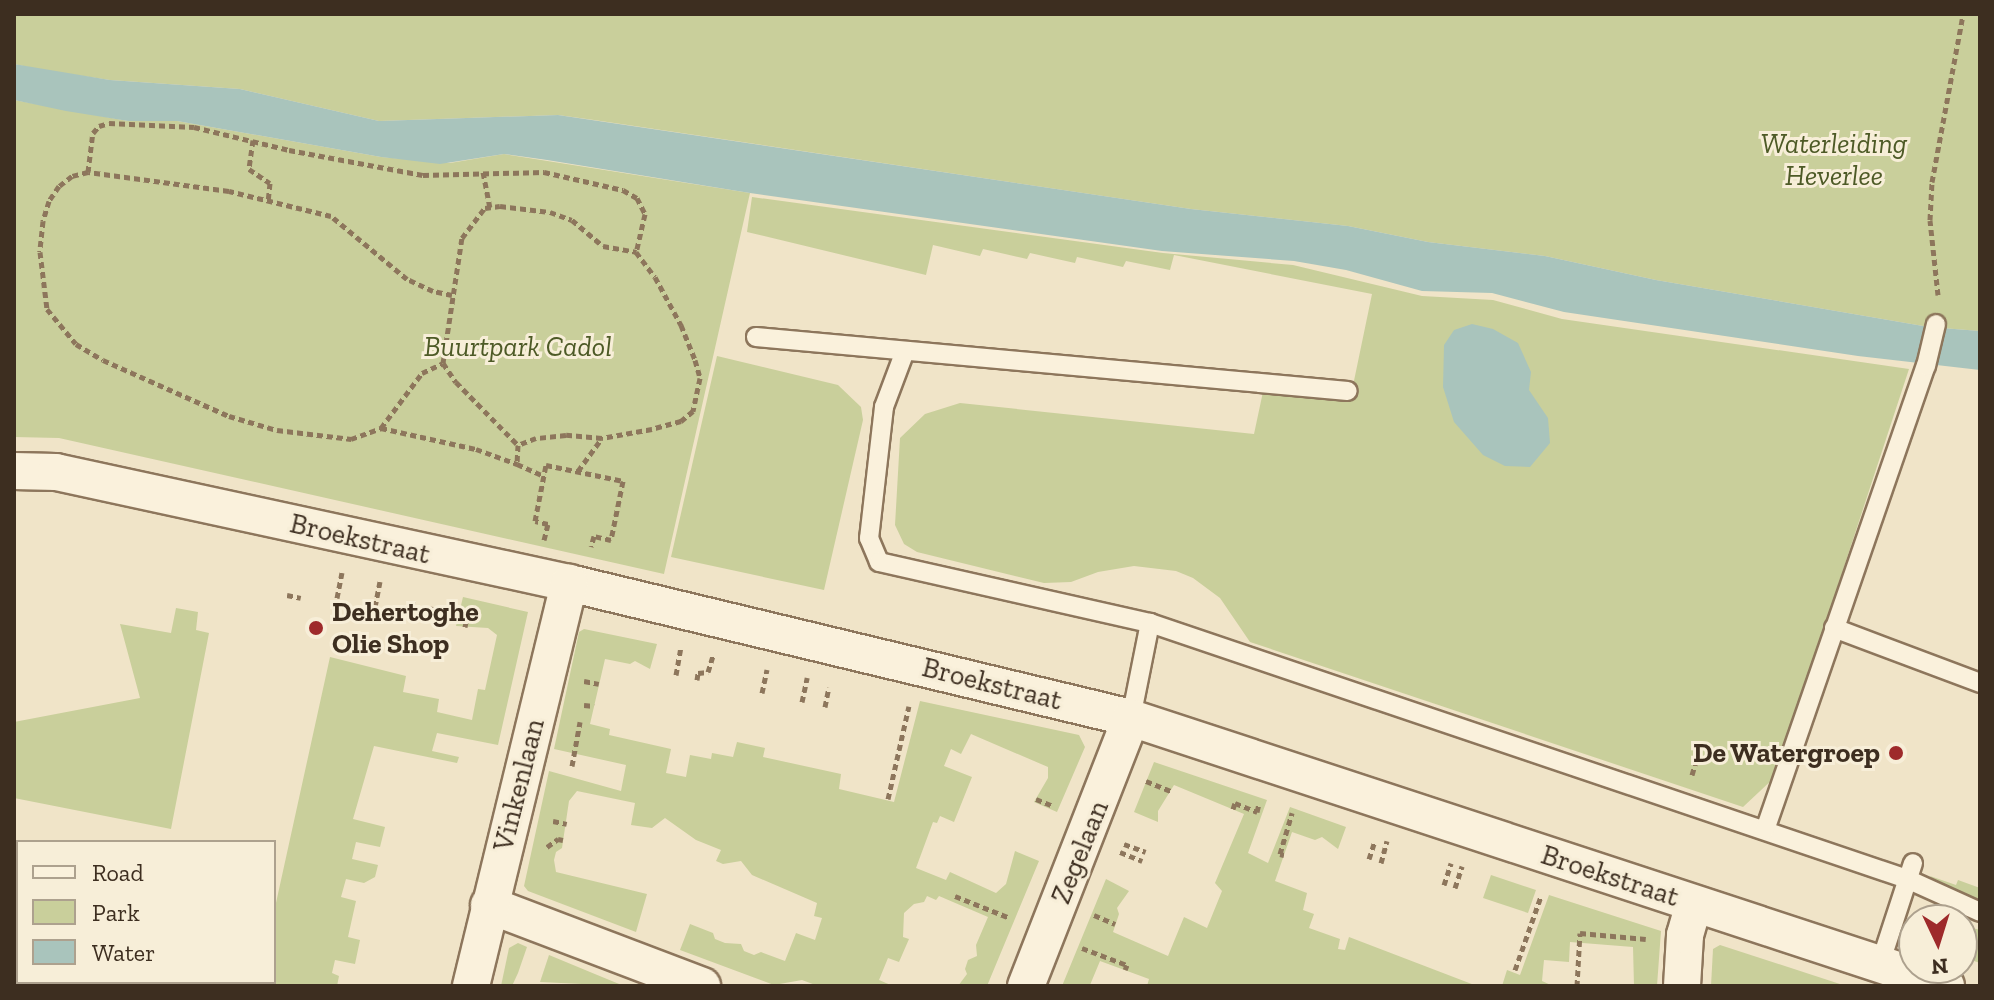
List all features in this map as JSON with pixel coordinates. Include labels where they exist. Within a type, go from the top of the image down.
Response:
[{"type":"street","name":"Broekstraat","points":[[14,471],[56,472],[563,582],[1131,718],[1946,986]]},
{"type":"street","name":"Vinkenlaan","points":[[471,986],[563,582]]},
{"type":"street","name":"Zegelaan","points":[[1026,986],[1131,718]]},
{"type":"street","points":[[1682,986],[1685,942],[1694,904]]},
{"type":"street","points":[[489,905],[702,986]]},
{"type":"lane","points":[[1765,830],[1926,366],[1936,324]]},
{"type":"lane","points":[[756,337],[1348,391]]},
{"type":"lane","points":[[905,351],[884,407],[869,538],[879,562],[1150,623],[1789,839],[1910,871],[1980,912]]},
{"type":"lane","points":[[1131,718],[1150,623]]},
{"type":"lane","points":[[1834,628],[1979,687]]},
{"type":"lane","points":[[1880,964],[1910,871]]},
{"type":"path","points":[[1936,324],[1938,294],[1930,220],[1932,182],[1963,14]]},
{"type":"path","points":[[88,172],[93,133],[99,126],[109,123],[194,127],[410,173],[544,172],[623,190],[637,198],[645,214],[636,252]]},
{"type":"path","points":[[253,140],[249,169],[270,183],[268,202]]},
{"type":"path","points":[[443,363],[422,373],[381,428],[351,439],[277,430],[229,416],[137,377],[76,344],[47,309],[40,252],[49,201],[72,176],[88,172],[229,191],[331,216],[407,279],[433,291],[452,295]]},
{"type":"path","points":[[483,172],[490,207]]},
{"type":"path","points":[[517,464],[518,445],[456,382],[443,363],[462,238],[473,220],[490,207],[550,212],[572,220],[603,246],[636,252],[655,277],[681,325],[700,378],[693,411],[681,421],[602,438],[566,435],[536,438],[518,445]]},
{"type":"path","points":[[381,428],[476,449],[544,476]]},
{"type":"path","points":[[578,471],[602,438]]},
{"type":"path","points":[[546,465],[623,481],[611,540],[594,536],[563,582],[548,524],[535,521],[546,465]]},
{"type":"path","points":[[375,607],[380,579]]},
{"type":"path","points":[[287,595],[301,598]]},
{"type":"path","points":[[410,617],[414,600]]},
{"type":"path","points":[[429,621],[432,606]]},
{"type":"path","points":[[465,627],[468,611]]},
{"type":"path","points":[[676,675],[681,649]]},
{"type":"path","points":[[697,680],[698,673],[708,672],[713,657]]},
{"type":"path","points":[[762,693],[767,668]]},
{"type":"path","points":[[802,702],[806,678]]},
{"type":"path","points":[[825,707],[830,683]]},
{"type":"path","points":[[888,799],[911,698]]},
{"type":"path","points":[[584,705],[594,706]]},
{"type":"path","points":[[572,766],[581,717]]},
{"type":"path","points":[[1233,809],[1235,803],[1257,812],[1259,800]]},
{"type":"path","points":[[1369,859],[1374,844]]},
{"type":"path","points":[[1381,863],[1386,847]]},
{"type":"path","points":[[1444,885],[1450,865]]},
{"type":"path","points":[[1455,888],[1462,869]]},
{"type":"path","points":[[1515,970],[1521,943],[1543,891]]},
{"type":"path","points":[[955,896],[1127,965],[1125,970]]},
{"type":"path","points":[[1577,986],[1580,933],[1685,942]]},
{"type":"path","points":[[1609,945],[1610,936]]},
{"type":"green space","name":"Waterleiding Heverlee","points":[[14,14],[1980,14],[1980,331],[1929,327],[1656,280],[1545,256],[1428,242],[1348,226],[1191,209],[558,115],[379,121],[240,89],[110,80],[42,70],[14,64]]},
{"type":"green space","name":"Buurtpark Cadol","points":[[14,100],[128,121],[177,121],[381,157],[450,163],[504,154],[750,193],[664,574],[59,438],[14,437]]},
{"type":"green space","points":[[752,197],[1163,253],[1293,265],[1422,296],[1493,300],[1562,319],[1909,369],[1775,777],[1743,807],[1250,642],[1220,598],[1193,578],[1176,571],[1134,566],[1098,572],[1071,582],[1044,583],[917,552],[904,544],[895,525],[900,438],[925,414],[960,403],[1254,434],[1264,387],[1350,400],[1372,294],[1174,255],[1170,270],[1126,261],[1123,267],[1077,257],[1075,263],[1030,253],[1027,259],[983,249],[980,256],[933,245],[926,275],[747,232]]},
{"type":"green space","points":[[717,356],[838,385],[861,407],[863,420],[824,590],[671,557]]},
{"type":"green space","points":[[463,597],[528,612],[498,745],[437,733],[432,751],[459,757],[457,763],[374,746],[353,819],[385,827],[380,847],[356,842],[352,859],[378,865],[375,877],[364,883],[346,879],[341,897],[356,901],[348,937],[360,940],[355,964],[335,960],[332,973],[339,976],[337,986],[258,986],[276,984],[276,903],[330,657],[406,676],[403,692],[439,699],[437,712],[472,720],[478,689],[485,690],[497,635],[488,628],[456,626]]},
{"type":"green space","points":[[176,608],[198,612],[196,630],[209,633],[171,829],[14,798],[14,722],[140,698],[120,624],[171,633]]},
{"type":"green space","points":[[584,629],[657,644],[650,669],[635,661],[630,664],[605,659],[590,724],[610,729],[609,735],[671,749],[666,773],[686,777],[690,755],[711,759],[712,753],[733,757],[737,742],[765,748],[763,757],[841,774],[839,789],[894,802],[920,701],[1079,735],[1085,747],[1057,812],[1034,802],[1048,778],[1048,767],[971,734],[961,754],[951,749],[944,766],[972,777],[954,822],[940,816],[937,823],[933,822],[916,868],[946,880],[950,872],[996,893],[1006,884],[1015,851],[1039,861],[987,986],[958,986],[967,974],[968,960],[977,956],[976,945],[988,917],[939,896],[936,900],[927,896],[924,902],[914,904],[904,913],[903,937],[909,939],[899,962],[888,958],[879,980],[893,986],[818,986],[802,980],[774,985],[680,950],[690,924],[713,933],[715,939],[725,943],[741,944],[744,951],[754,955],[761,952],[785,961],[796,933],[815,940],[822,918],[814,916],[817,903],[752,875],[741,861],[723,864],[716,861],[721,850],[696,840],[665,818],[652,828],[631,825],[635,803],[577,791],[569,801],[562,848],[556,852],[554,860],[556,872],[647,894],[636,932],[528,891],[524,886],[549,771],[621,791],[626,765],[554,749],[579,632]]},
{"type":"green space","points":[[1154,762],[1267,800],[1248,853],[1268,863],[1290,807],[1346,827],[1338,849],[1322,837],[1315,840],[1292,832],[1275,881],[1307,893],[1303,910],[1314,914],[1309,928],[1340,939],[1338,949],[1345,950],[1349,937],[1477,986],[1147,986],[1149,979],[1100,961],[1090,985],[1062,986],[1106,879],[1129,891],[1117,908],[1119,914],[1113,932],[1168,956],[1184,917],[1207,928],[1222,891],[1215,883],[1244,814],[1174,785],[1158,811],[1158,822],[1134,812]]},
{"type":"green space","points":[[1491,875],[1536,890],[1528,913],[1483,898]]},
{"type":"green space","points":[[1930,876],[1956,885],[1958,880],[1980,888],[1980,900],[1936,884]]},
{"type":"green space","points":[[1549,895],[1661,931],[1657,986],[1634,986],[1633,947],[1570,942],[1569,962],[1544,960],[1542,981],[1553,986],[1502,986],[1507,970],[1520,975]]},
{"type":"green space","points":[[1978,929],[1980,930],[1978,962]]},
{"type":"green space","points":[[518,943],[527,947],[518,973],[512,986],[501,986],[509,948]]},
{"type":"green space","points":[[1720,945],[1846,986],[1711,986],[1713,949]]},
{"type":"green space","points":[[549,955],[590,972],[624,986],[540,982]]},
{"type":"water","points":[[14,64],[110,80],[240,89],[379,121],[558,115],[1191,209],[1348,226],[1428,242],[1545,256],[1656,280],[1929,327],[1980,331],[1980,370],[1858,356],[1564,312],[1492,293],[1422,291],[1346,270],[1294,261],[1162,251],[750,193],[504,154],[440,164],[381,157],[177,121],[128,121],[14,100]]},
{"type":"water","points":[[1472,324],[1493,329],[1518,343],[1531,372],[1529,390],[1548,418],[1550,443],[1530,467],[1505,466],[1483,455],[1454,422],[1443,387],[1444,345],[1454,330]]},
{"type":"place","name":"Dehertoghe Olie Shop","points":[[316,628]]},
{"type":"place","name":"De Watergroep","points":[[1896,753]]}]
